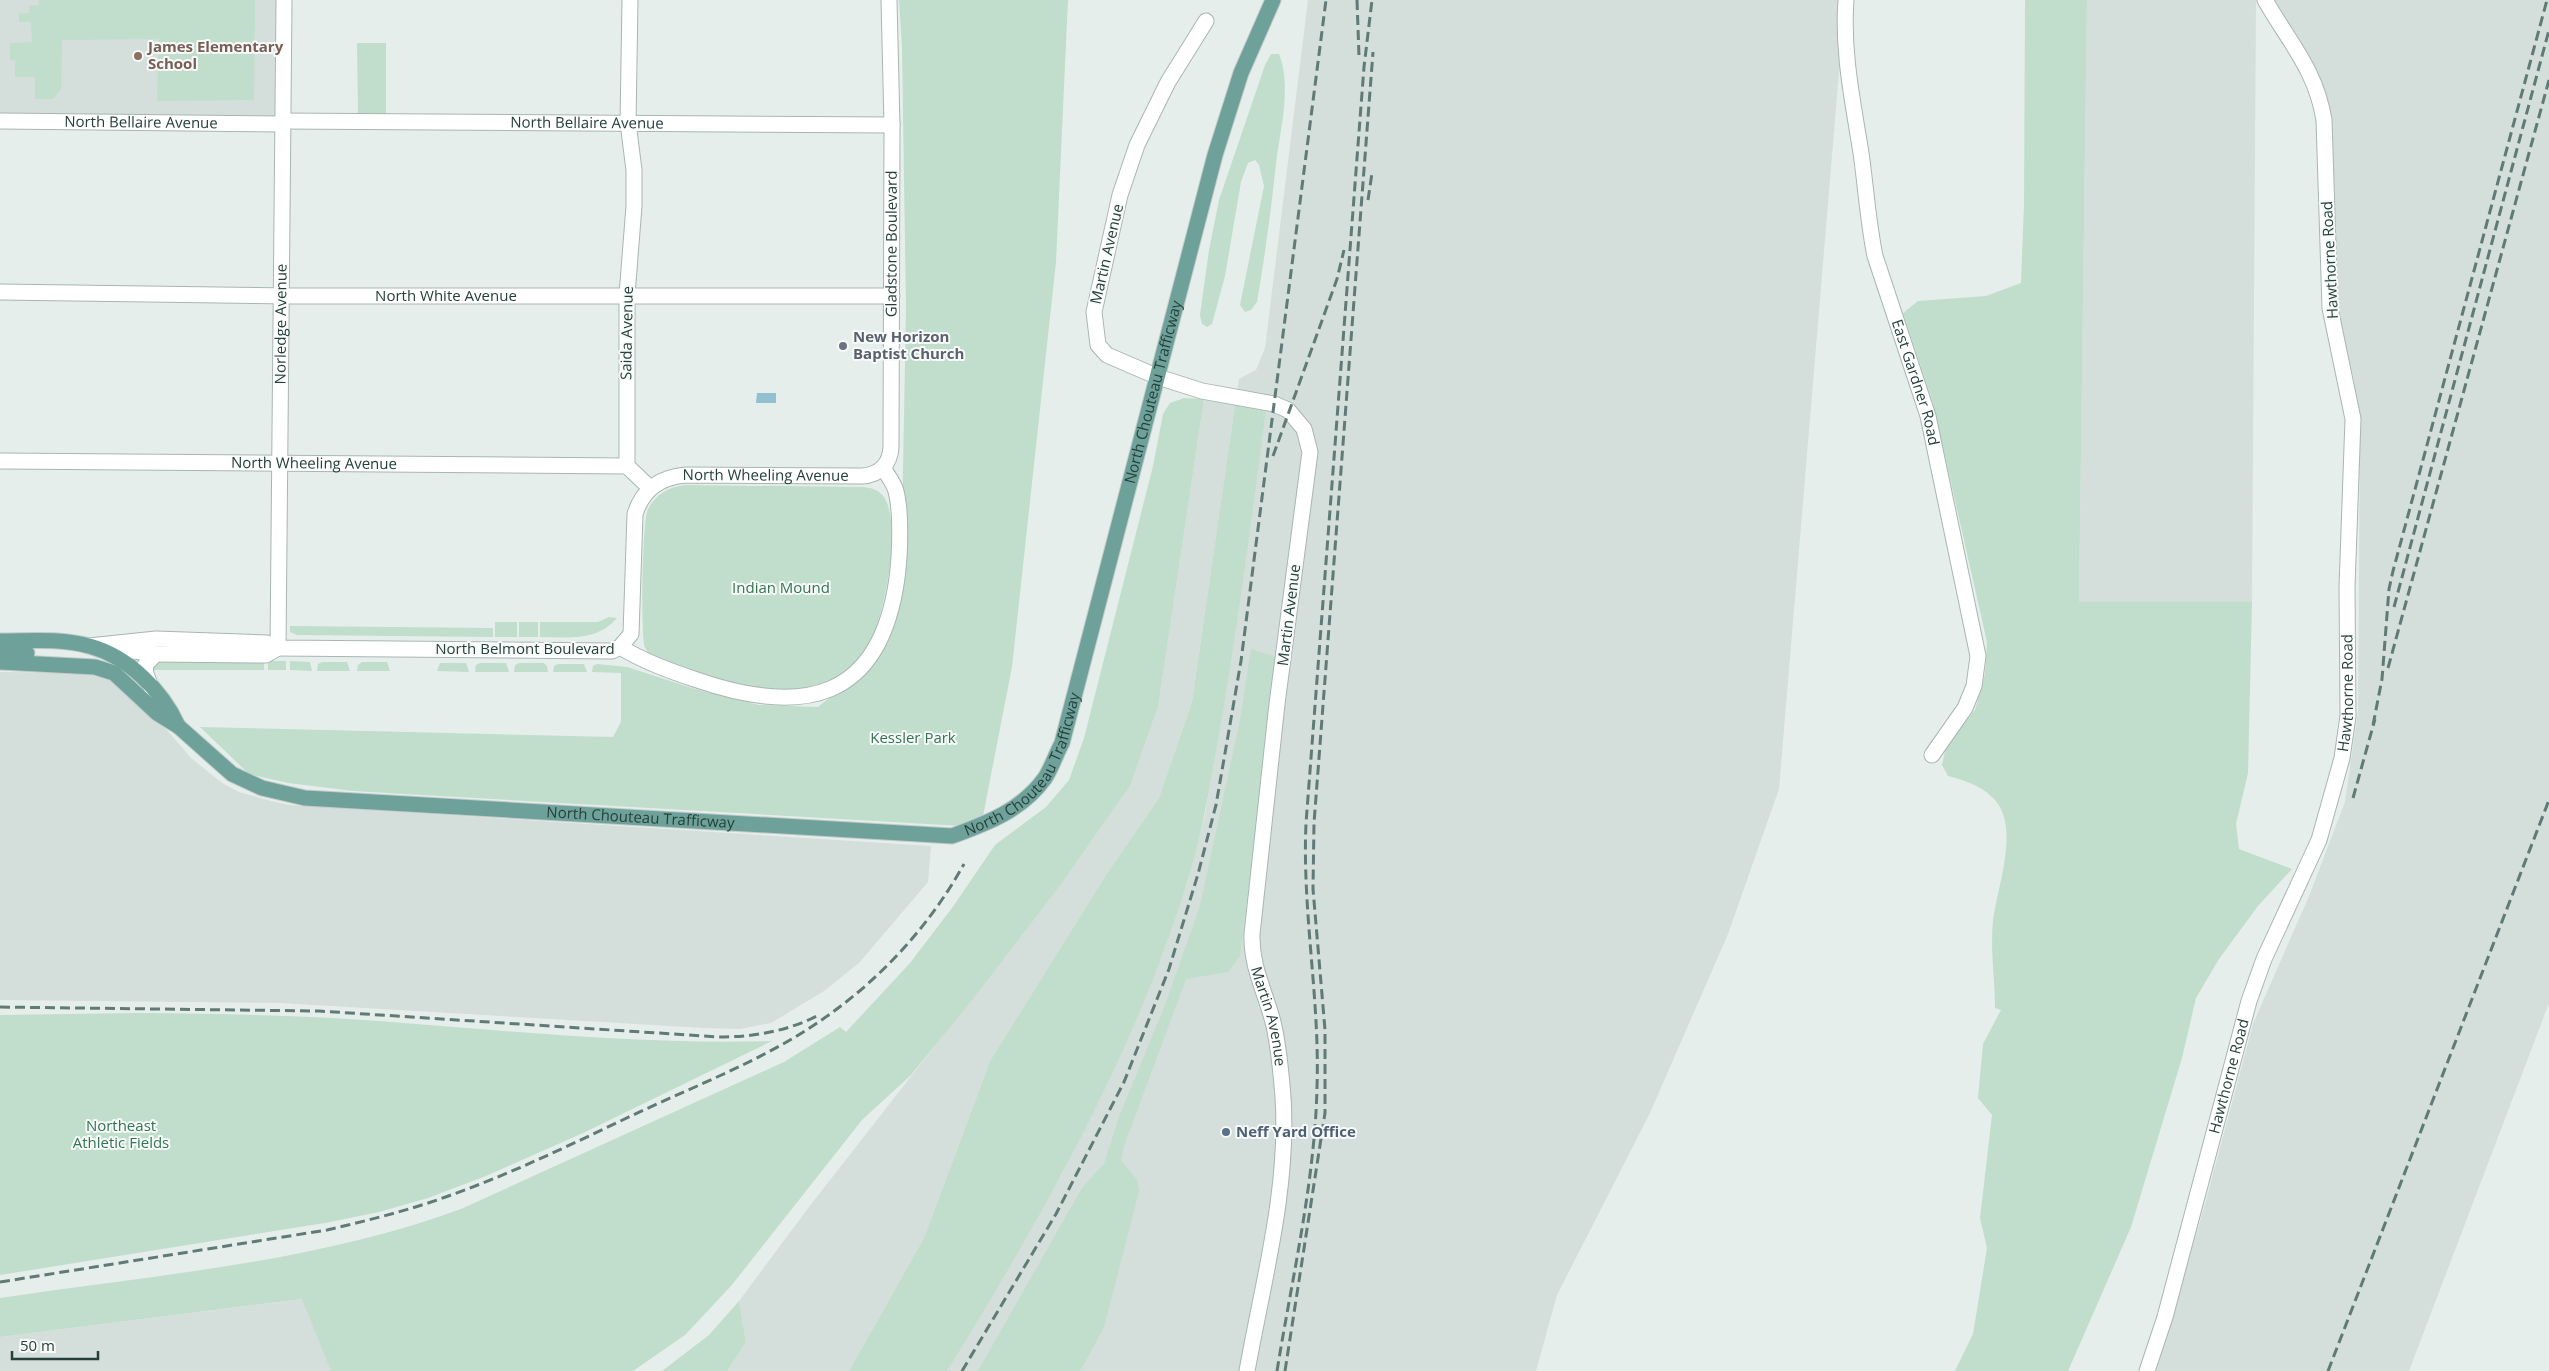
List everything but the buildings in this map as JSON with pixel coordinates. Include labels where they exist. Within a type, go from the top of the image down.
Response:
[{"type":"main road","name":"North Chouteau Trafficway","points":[[0,662],[95,667],[114,673],[157,713],[178,726],[232,774],[262,788],[305,798],[952,836],[991,822],[1023,803],[1045,777],[1062,743],[1215,155],[1241,73],[1273,0]]},
{"type":"main road","name":"North Belmont Boulevard","points":[[0,641],[60,641],[89,646]]},
{"type":"main road","name":"North Chouteau Trafficway","points":[[89,646],[126,664],[151,687],[170,709],[178,726]]},
{"type":"main road","name":"North Belmont Boulevard","points":[[0,652],[70,655],[89,646]]},
{"type":"street","name":"Norledge Avenue","points":[[278,648],[284,0]]},
{"type":"street","name":"Saida Avenue","points":[[627,466],[626,295],[634,206],[634,170],[628,123],[630,0]]},
{"type":"street","name":"Gladstone Boulevard","points":[[883,468],[888,462],[891,447],[892,125],[889,0]]},
{"type":"street","name":"East Gardner Road","points":[[1846,0],[1846,60],[1875,256],[1928,416],[1978,656],[1974,686],[1965,708],[1932,755]]},
{"type":"street","name":"Hawthorne Road","points":[[2147,1371],[2165,1317],[2249,1000],[2264,959],[2319,840],[2342,758],[2348,716],[2347,587],[2353,427],[2349,396],[2330,308],[2324,120],[2321,98],[2310,71],[2265,0]]},
{"type":"street","name":"Martin Avenue","points":[[1206,22],[1168,82],[1137,145],[1120,194],[1094,312],[1098,345],[1107,355],[1158,378],[1202,391],[1282,407],[1288,410],[1304,429],[1309,446],[1252,934],[1253,963],[1273,1021],[1277,1040],[1283,1098],[1282,1175],[1248,1371]]},
{"type":"street","name":"North Bellaire Avenue","points":[[0,121],[892,125]]},
{"type":"street","name":"North White Avenue","points":[[0,292],[281,296],[892,296]]},
{"type":"street","name":"North Wheeling Avenue","points":[[0,461],[627,466]]},
{"type":"street","points":[[620,647],[627,642],[633,626],[635,514],[638,504],[650,488],[627,466]]},
{"type":"street","name":"North Wheeling Avenue","points":[[650,488],[658,482],[676,476],[862,476],[877,473],[883,468]]},
{"type":"street","name":"North Belmont Boulevard","points":[[89,646],[267,643],[278,648],[604,651],[620,647],[645,662],[714,686],[773,698],[805,697],[833,689],[857,672],[870,658],[877,646],[889,616],[899,559],[895,487],[883,468]]},
{"type":"street","points":[[151,687],[145,669],[147,660],[156,646]]},
{"type":"shaded area","name":"James Elementary School","points":[[0,0],[276,0],[275,116],[0,114]]},
{"type":"shaded area","points":[[1308,0],[1845,0],[1779,789],[1728,934],[1650,1113],[1557,1295],[1536,1371],[947,1371],[1064,1170],[1162,956],[1188,881],[1205,815],[1216,750],[1266,412],[1235,405],[1239,379],[1256,370],[1265,348]]},
{"type":"shaded area","points":[[2087,0],[2256,0],[2252,602],[2079,603]]},
{"type":"shaded area","points":[[2275,0],[2549,0],[2549,1003],[2409,1371],[2156,1371],[2205,1204],[2253,1024],[2309,896],[2345,802],[2358,711],[2360,433],[2354,380],[2336,306],[2329,115],[2320,78]]},
{"type":"shaded area","points":[[1204,399],[1235,405],[1192,702],[1159,798],[1106,875],[990,1061],[924,1238],[849,1371],[727,1371],[746,1342],[739,1301],[809,1207],[1062,883],[1130,786],[1158,707]]},
{"type":"shaded area","points":[[0,672],[89,673],[109,679],[140,699],[191,758],[222,783],[239,792],[271,801],[289,805],[931,846],[928,882],[859,963],[824,991],[771,1023],[740,1029],[280,1003],[0,1000]]},
{"type":"shaded area","points":[[303,1299],[331,1371],[0,1371],[0,1337]]},
{"type":"green space","points":[[39,0],[255,0],[254,100],[157,101],[159,39],[62,40],[61,89],[53,99],[35,99],[35,77],[15,77],[15,60],[10,60],[10,43],[32,42],[31,22],[19,22],[19,14],[29,13],[29,6],[39,5]]},
{"type":"green space","name":"Kessler Park","points":[[899,0],[1068,0],[1056,262],[1012,667],[983,816],[962,826],[353,791],[288,783],[249,774],[200,727],[613,737],[621,722],[621,673],[592,672],[593,666],[597,664],[627,667],[695,689],[759,705],[818,707],[879,658],[901,577],[906,308],[902,47]]},
{"type":"green space","points":[[2025,0],[2087,0],[2079,602],[2252,602],[2248,773],[2236,824],[2239,849],[2292,869],[2258,906],[2219,959],[2196,998],[2182,1058],[2131,1227],[2068,1371],[1955,1371],[1973,1334],[1987,1248],[1980,1218],[1992,1115],[1978,1098],[1983,1044],[2001,1010],[1995,1008],[1992,932],[2007,839],[2001,809],[1992,797],[1977,786],[1948,776],[1942,765],[1946,746],[1975,710],[1985,674],[1987,642],[1933,403],[1903,313],[1918,301],[1986,296],[2021,283],[2024,204]]},
{"type":"green space","points":[[357,43],[386,43],[386,115],[358,115]]},
{"type":"green space","points":[[1271,54],[1279,54],[1285,80],[1285,94],[1268,233],[1257,302],[1251,310],[1245,312],[1240,305],[1264,186],[1259,165],[1255,160],[1248,163],[1241,182],[1225,276],[1212,324],[1207,327],[1202,324],[1200,315],[1209,250],[1219,200],[1265,65]]},
{"type":"green space","points":[[1184,398],[1204,399],[1158,707],[1130,786],[1062,883],[972,1000],[911,1075],[862,1120],[731,1286],[685,1335],[633,1371],[331,1371],[302,1299],[0,1337],[0,1298],[175,1274],[291,1255],[405,1227],[461,1209],[784,1062],[840,1027],[846,1032],[910,963],[952,908],[995,845],[1046,807],[1069,780],[1084,738],[1153,466],[1163,414],[1170,403]]},
{"type":"green space","points":[[1235,405],[1266,412],[1228,679],[1207,801],[1193,863],[1165,947],[1140,1011],[1112,1073],[1050,1195],[947,1371],[849,1371],[924,1238],[990,1061],[1106,875],[1159,798],[1192,702]]},
{"type":"green space","name":"Indian Mound","points":[[685,485],[864,487],[875,490],[884,497],[892,527],[886,591],[876,629],[858,660],[841,674],[821,684],[800,689],[783,690],[745,686],[726,681],[653,657],[649,653],[644,644],[643,617],[643,553],[646,518],[648,509],[659,495],[674,487]]},
{"type":"green space","points":[[609,617],[617,618],[609,626],[591,635],[540,637],[540,622],[598,622]]},
{"type":"green space","points":[[495,622],[517,622],[517,637],[495,637]]},
{"type":"green space","points":[[519,622],[538,622],[538,637],[519,637]]},
{"type":"green space","points":[[290,626],[493,628],[493,637],[297,635],[290,632]]},
{"type":"green space","points":[[1251,649],[1276,657],[1240,956],[1228,972],[1186,979],[1123,1149],[1121,1160],[1137,1180],[1139,1191],[1104,1327],[1080,1371],[978,1371],[1082,1188],[1104,1164],[1119,1117],[1165,1005],[1200,906],[1240,720]]},
{"type":"green space","points":[[152,660],[264,661],[264,670],[154,670],[149,667]]},
{"type":"green space","points":[[268,661],[286,661],[286,670],[268,670]]},
{"type":"green space","points":[[290,661],[310,662],[312,671],[290,670]]},
{"type":"green space","points":[[322,662],[347,662],[350,671],[317,671],[318,664]]},
{"type":"green space","points":[[362,662],[387,662],[390,671],[357,671],[358,665]]},
{"type":"green space","points":[[440,663],[466,663],[469,672],[437,671]]},
{"type":"green space","points":[[480,663],[506,663],[509,672],[475,672],[476,665]]},
{"type":"green space","points":[[519,663],[544,663],[547,666],[548,672],[514,672],[515,665]]},
{"type":"green space","points":[[558,664],[584,664],[587,672],[553,672],[554,666]]},
{"type":"green space","name":"Northeast Athletic Fields","points":[[140,1013],[319,1017],[625,1039],[723,1042],[772,1041],[583,1133],[486,1176],[428,1198],[379,1212],[325,1223],[0,1275],[0,1015]]},
{"type":"green space","points":[[739,1301],[746,1342],[727,1371],[662,1371],[709,1335]]},
{"type":"water","points":[[757,393],[776,393],[776,403],[756,403]]},
{"type":"railway","points":[[962,1371],[1056,1214],[1124,1082],[1169,969],[1198,874],[1216,805],[1241,661],[1326,0]]},
{"type":"railway","points":[[1357,0],[1359,56]]},
{"type":"railway","points":[[1277,1371],[1302,1229],[1315,1122],[1317,1054],[1306,889],[1306,823],[1364,67],[1372,0]]},
{"type":"railway","points":[[2373,725],[2382,679],[2389,589],[2393,571],[2547,0]]},
{"type":"railway","points":[[2394,607],[2549,30]]},
{"type":"railway","points":[[1285,1371],[1325,1113],[1325,1030],[1313,889],[1314,823],[1373,52]]},
{"type":"railway","points":[[2388,668],[2549,80]]},
{"type":"railway","points":[[1368,200],[1372,173]]},
{"type":"railway","points":[[1273,456],[1337,279],[1344,250]]},
{"type":"railway","points":[[2353,798],[2375,719]]},
{"type":"railway","points":[[2328,1371],[2549,800]]},
{"type":"railway","points":[[0,1282],[327,1230],[421,1205],[520,1168],[751,1061],[820,1021],[862,988],[901,951],[935,909],[964,864]]},
{"type":"railway","points":[[0,1007],[319,1011],[719,1037],[745,1036],[770,1032],[807,1021],[819,1015]]},
{"type":"place","name":"James Elementary School","points":[[138,56]]},
{"type":"place","name":"New Horizon Baptist Church","points":[[843,346]]},
{"type":"place","name":"Neff Yard Office","points":[[1226,1132]]}]
